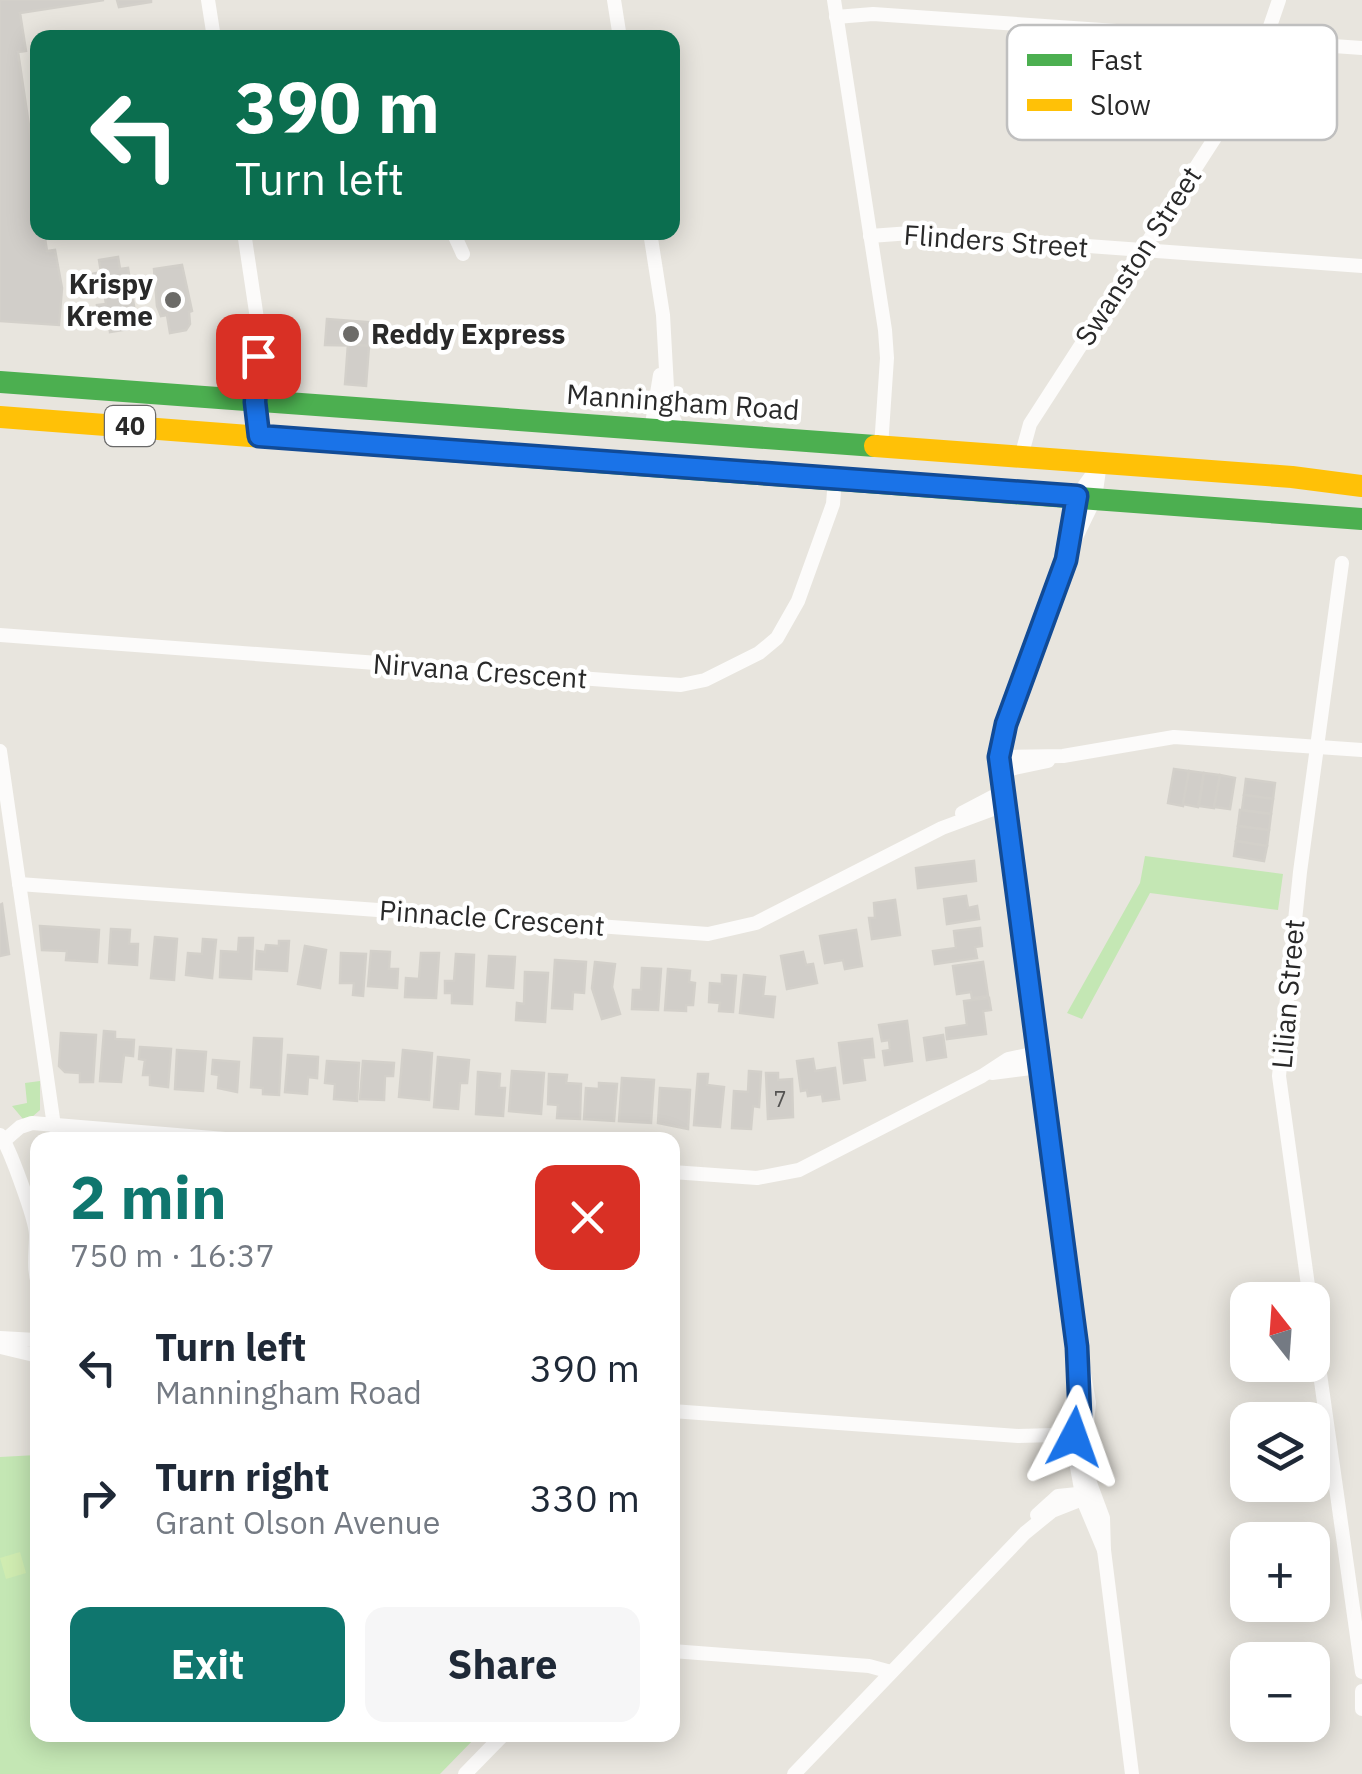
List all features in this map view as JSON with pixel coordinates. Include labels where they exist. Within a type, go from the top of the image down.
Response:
[{"type":"main road","name":"Manningham Road","points":[[0,382],[1292,477],[1362,486]]},
{"type":"main road","points":[[259,436],[264,403]]},
{"type":"main road","name":"40","points":[[0,416],[1362,519]]},
{"type":"main road","points":[[651,430],[663,448],[738,456],[792,474]]},
{"type":"street","points":[[208,0],[213,30]]},
{"type":"street","points":[[614,0],[619,30]]},
{"type":"street","points":[[834,0],[887,345],[881,447]]},
{"type":"street","name":"Swanston Street","points":[[1271,25],[1279,0]]},
{"type":"street","points":[[836,17],[873,14],[1027,25]]},
{"type":"street","points":[[1337,46],[1362,48]]},
{"type":"street","name":"Swanston Street","points":[[1021,458],[1030,424],[1212,140]]},
{"type":"street","name":"Flinders Street","points":[[870,236],[911,233],[1362,266]]},
{"type":"street","points":[[245,240],[259,332],[264,403]]},
{"type":"street","points":[[456,240],[464,254]]},
{"type":"street","points":[[651,240],[663,315],[668,406],[680,433]]},
{"type":"street","points":[[651,430],[664,360]]},
{"type":"street","points":[[1100,463],[1006,724],[1000,764],[1077,1347],[1089,1402],[1077,1441],[1086,1495],[1103,1518],[1132,1774]]},
{"type":"street","name":"Nirvana Crescent","points":[[0,635],[693,684],[760,653],[784,629],[833,504],[835,478]]},
{"type":"street","name":"Lilian Street","points":[[1308,1282],[1279,1076],[1296,912],[1342,563]]},
{"type":"street","points":[[1000,764],[1174,737],[1362,750]]},
{"type":"street","points":[[0,751],[54,1126]]},
{"type":"street","name":"Pinnacle Crescent","points":[[19,884],[708,934],[756,923],[1003,799]]},
{"type":"street","points":[[680,1173],[756,1178],[800,1170],[1008,1059],[1038,1060]]},
{"type":"street","points":[[30,1213],[2,1138],[54,1126],[132,1132]]},
{"type":"street","points":[[0,1338],[30,1346]]},
{"type":"street","points":[[0,1346],[30,1348]]},
{"type":"street","points":[[1321,1382],[1362,1672]]},
{"type":"street","points":[[680,1412],[1077,1441]]},
{"type":"street","points":[[794,1774],[1026,1533],[1052,1511],[1086,1495]]},
{"type":"street","points":[[680,1652],[846,1664],[891,1672]]},
{"type":"street","points":[[1362,1691],[1362,1709]]},
{"type":"street","points":[[466,1774],[496,1742]]},
{"type":"green space","points":[[1145,856],[1283,874],[1278,910],[1150,893],[1082,1019],[1067,1013],[1140,883]]},
{"type":"green space","points":[[40,1081],[40,1110],[23,1119],[12,1106],[27,1103],[25,1083]]},
{"type":"green space","points":[[30,1455],[30,1742],[471,1742],[440,1774],[0,1774],[0,1457]]},
{"type":"green space","points":[[20,1552],[26,1573],[6,1579],[0,1558]]},
{"type":"building","points":[[0,0],[104,0],[20,13],[26,51],[18,52],[30,132],[30,240],[45,240],[47,251],[55,250],[62,288],[59,325],[0,321]]},
{"type":"building","points":[[117,0],[151,0],[151,2],[119,7]]},
{"type":"building","points":[[118,257],[120,269],[128,268],[131,287],[123,288],[125,301],[133,300],[136,319],[128,320],[129,329],[110,332],[109,323],[100,324],[97,305],[106,304],[104,291],[95,292],[92,274],[101,272],[99,260]]},
{"type":"building","points":[[182,265],[192,311],[190,324],[186,330],[170,333],[167,315],[161,316],[157,306],[154,269]]},
{"type":"building","name":"Reddy Express","points":[[327,319],[378,323],[376,346],[325,345]]},
{"type":"building","points":[[348,344],[369,346],[366,386],[345,384]]},
{"type":"building","points":[[1174,769],[1189,771],[1183,806],[1168,803]]},
{"type":"building","points":[[1189,771],[1204,773],[1198,807],[1183,804]]},
{"type":"building","points":[[1204,773],[1220,775],[1214,808],[1199,806]]},
{"type":"building","points":[[1220,775],[1235,778],[1230,809],[1214,807]]},
{"type":"building","points":[[1246,779],[1275,783],[1273,799],[1244,795]]},
{"type":"building","points":[[1244,795],[1273,799],[1271,814],[1242,810]]},
{"type":"building","points":[[1240,810],[1271,814],[1269,830],[1238,826]]},
{"type":"building","points":[[1238,826],[1269,830],[1267,846],[1236,841]]},
{"type":"building","points":[[1236,841],[1267,846],[1264,861],[1234,856]]},
{"type":"building","points":[[974,861],[976,881],[918,888],[916,868]]},
{"type":"building","points":[[966,896],[968,908],[977,906],[979,919],[947,924],[944,899]]},
{"type":"building","points":[[895,900],[900,935],[872,939],[869,918],[875,918],[874,903]]},
{"type":"building","points":[[0,905],[9,954],[0,956]]},
{"type":"building","points":[[40,926],[99,930],[97,962],[66,960],[67,951],[42,950]]},
{"type":"building","points":[[980,928],[982,946],[975,947],[977,958],[935,964],[933,951],[956,948],[954,931]]},
{"type":"building","points":[[111,929],[130,930],[129,944],[138,944],[137,965],[109,963]]},
{"type":"building","points":[[856,930],[862,966],[845,969],[843,960],[825,963],[820,936]]},
{"type":"building","points":[[155,937],[177,939],[174,980],[151,978]]},
{"type":"building","points":[[239,938],[253,938],[251,979],[220,977],[221,951],[238,952]]},
{"type":"building","points":[[203,939],[216,940],[212,978],[186,975],[188,953],[202,954]]},
{"type":"building","points":[[279,941],[289,941],[287,971],[256,969],[257,951],[265,952],[266,945],[279,946]]},
{"type":"building","points":[[305,946],[326,950],[320,988],[298,984]]},
{"type":"building","points":[[371,951],[390,952],[389,969],[398,969],[397,988],[368,986]]},
{"type":"building","points":[[803,952],[806,965],[813,964],[817,983],[787,989],[781,956]]},
{"type":"building","points":[[341,953],[366,954],[363,996],[353,995],[354,983],[340,983]]},
{"type":"building","points":[[421,953],[439,953],[436,998],[405,997],[406,978],[419,979]]},
{"type":"building","points":[[456,954],[474,955],[472,1004],[452,1003],[452,993],[445,993],[445,981],[454,981]]},
{"type":"building","points":[[489,956],[515,957],[513,988],[487,986]]},
{"type":"building","points":[[555,960],[586,962],[584,993],[573,992],[572,1009],[552,1008]]},
{"type":"building","points":[[595,962],[615,964],[612,987],[620,1014],[602,1019],[592,988]]},
{"type":"building","points":[[983,962],[988,996],[972,998],[971,992],[957,994],[953,966]]},
{"type":"building","points":[[642,968],[661,969],[658,1010],[632,1009],[633,990],[641,990]]},
{"type":"building","points":[[668,969],[690,971],[689,982],[695,983],[693,1005],[686,1005],[686,1011],[665,1010]]},
{"type":"building","points":[[525,972],[548,973],[545,1022],[516,1020],[517,1003],[524,1004]]},
{"type":"building","points":[[722,975],[736,976],[733,1012],[719,1011],[720,1003],[709,1002],[710,983],[722,984]]},
{"type":"building","points":[[744,975],[765,977],[763,996],[775,997],[773,1017],[740,1013]]},
{"type":"building","points":[[989,998],[991,1010],[983,1011],[986,1034],[947,1039],[946,1028],[967,1025],[964,1001]]},
{"type":"building","points":[[907,1021],[912,1061],[885,1065],[883,1051],[890,1050],[889,1040],[882,1041],[879,1025]]},
{"type":"building","points":[[104,1031],[115,1032],[115,1039],[134,1040],[133,1056],[124,1055],[121,1082],[100,1081]]},
{"type":"building","points":[[61,1033],[96,1035],[93,1082],[80,1082],[80,1073],[65,1072],[59,1066]]},
{"type":"building","points":[[943,1035],[946,1057],[927,1060],[924,1038]]},
{"type":"building","points":[[254,1038],[282,1039],[279,1095],[263,1094],[263,1088],[251,1087]]},
{"type":"building","points":[[872,1039],[874,1057],[862,1058],[865,1080],[844,1083],[839,1043]]},
{"type":"building","points":[[140,1047],[171,1049],[168,1087],[150,1085],[150,1075],[143,1075],[145,1060],[139,1059]]},
{"type":"building","points":[[177,1050],[206,1052],[203,1091],[175,1089]]},
{"type":"building","points":[[403,1050],[432,1053],[429,1100],[399,1097]]},
{"type":"building","points":[[288,1055],[318,1057],[317,1078],[308,1077],[307,1094],[285,1092]]},
{"type":"building","points":[[438,1057],[469,1060],[467,1083],[460,1083],[458,1109],[434,1107]]},
{"type":"building","points":[[813,1059],[815,1071],[835,1068],[839,1099],[823,1101],[822,1094],[808,1096],[807,1090],[801,1091],[797,1061]]},
{"type":"building","points":[[213,1060],[239,1062],[237,1092],[218,1088],[219,1075],[212,1074]]},
{"type":"building","points":[[327,1061],[359,1063],[357,1101],[334,1099],[335,1084],[325,1083]]},
{"type":"building","points":[[363,1061],[394,1063],[393,1076],[385,1076],[384,1100],[360,1099]]},
{"type":"building","points":[[512,1071],[544,1073],[541,1114],[509,1111]]},
{"type":"building","points":[[749,1071],[761,1072],[759,1107],[753,1106],[751,1129],[732,1128],[734,1091],[748,1092]]},
{"type":"building","points":[[478,1072],[500,1074],[499,1088],[505,1088],[503,1116],[476,1114]]},
{"type":"building","points":[[766,1073],[778,1073],[778,1080],[792,1079],[793,1117],[768,1119]]},
{"type":"building","points":[[549,1074],[567,1075],[566,1083],[581,1084],[580,1119],[557,1118],[558,1105],[548,1104]]},
{"type":"building","points":[[698,1074],[708,1074],[707,1085],[724,1087],[720,1127],[694,1125]]},
{"type":"building","points":[[622,1078],[654,1080],[651,1123],[619,1121]]},
{"type":"building","points":[[599,1083],[617,1084],[614,1121],[584,1119],[586,1088],[599,1089]]},
{"type":"building","points":[[660,1088],[690,1090],[688,1129],[658,1123]]},
{"type":"traffic: fast","points":[[0,382],[875,446]]},
{"type":"traffic: fast","points":[[395,447],[1362,519]]},
{"type":"traffic: slow","points":[[0,417],[395,447]]},
{"type":"traffic: slow","points":[[875,446],[1292,477],[1362,486]]},
{"type":"place","name":"Krispy Kreme","points":[[173,300]]},
{"type":"place","name":"Reddy Express","points":[[351,334]]},
{"type":"route","points":[[258,356],[255,402],[259,436],[1077,496],[1066,560],[1006,724],[999,757],[1077,1347],[1080,1417],[1074,1437]]}]
